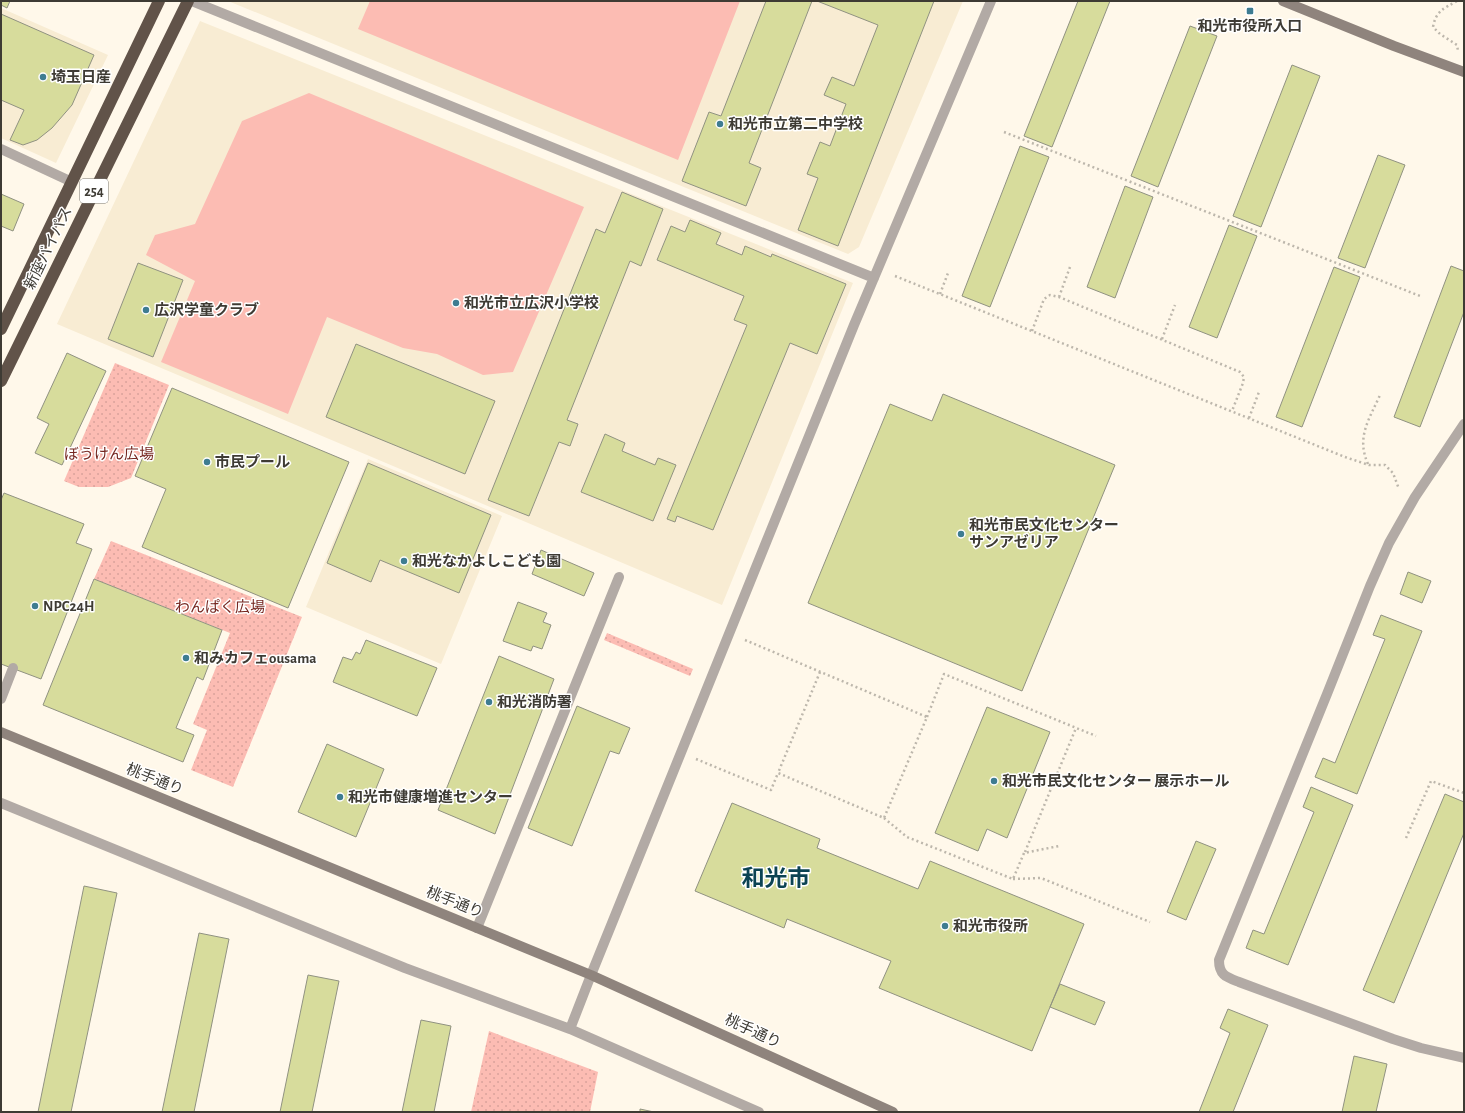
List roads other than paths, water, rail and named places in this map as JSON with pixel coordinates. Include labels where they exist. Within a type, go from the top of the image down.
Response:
[{"type":"highway","name":"新座バイパス","points":[[1,329],[159,1]]},
{"type":"highway","name":"新座バイパス","points":[[1,381],[188,1]]},
{"type":"street","points":[[192,1],[876,273]]},
{"type":"street","points":[[570,1029],[876,273],[990,1]]},
{"type":"street","points":[[1283,1],[1464,72]]},
{"type":"street","points":[[1,149],[72,182]]},
{"type":"street","points":[[1464,424],[1415,497],[1388,543],[1219,960],[1219,968],[1225,976],[1239,982],[1421,1048],[1464,1058]]},
{"type":"street","points":[[477,928],[620,577]]},
{"type":"street","points":[[1,699],[13,668]]},
{"type":"street","name":"桃手通り","points":[[1,732],[591,975],[893,1112]]},
{"type":"street","points":[[1,803],[405,968],[570,1029],[758,1112]]},
{"type":"place","name":"和光市役所入口","points":[[1250,11]]},
{"type":"place","name":"埼玉日産","points":[[43,77]]},
{"type":"place","name":"和光市立第二中学校","points":[[720,124]]},
{"type":"place","name":"和光市立広沢小学校","points":[[456,303]]},
{"type":"place","name":"広沢学童クラブ","points":[[146,310]]},
{"type":"place","name":"市民プール","points":[[207,462]]},
{"type":"place","name":"和光市民文化センター サンアゼリア","points":[[961,534]]},
{"type":"place","name":"和光なかよしこども園","points":[[404,561]]},
{"type":"place","name":"NPC24H","points":[[35,606]]},
{"type":"place","name":"和みカフェousama","points":[[186,658]]},
{"type":"place","name":"和光消防署","points":[[489,702]]},
{"type":"place","name":"和光市民文化センター 展示ホール","points":[[994,781]]},
{"type":"place","name":"和光市健康増進センター","points":[[340,797]]},
{"type":"place","name":"和光市役所","points":[[945,926]]},
{"type":"district","name":"和光市","points":[[776,878]]},
{"type":"park label","name":"ぼうけん広場","points":[[109,454]]},
{"type":"park label","name":"わんぱく広場","points":[[220,607]]}]
